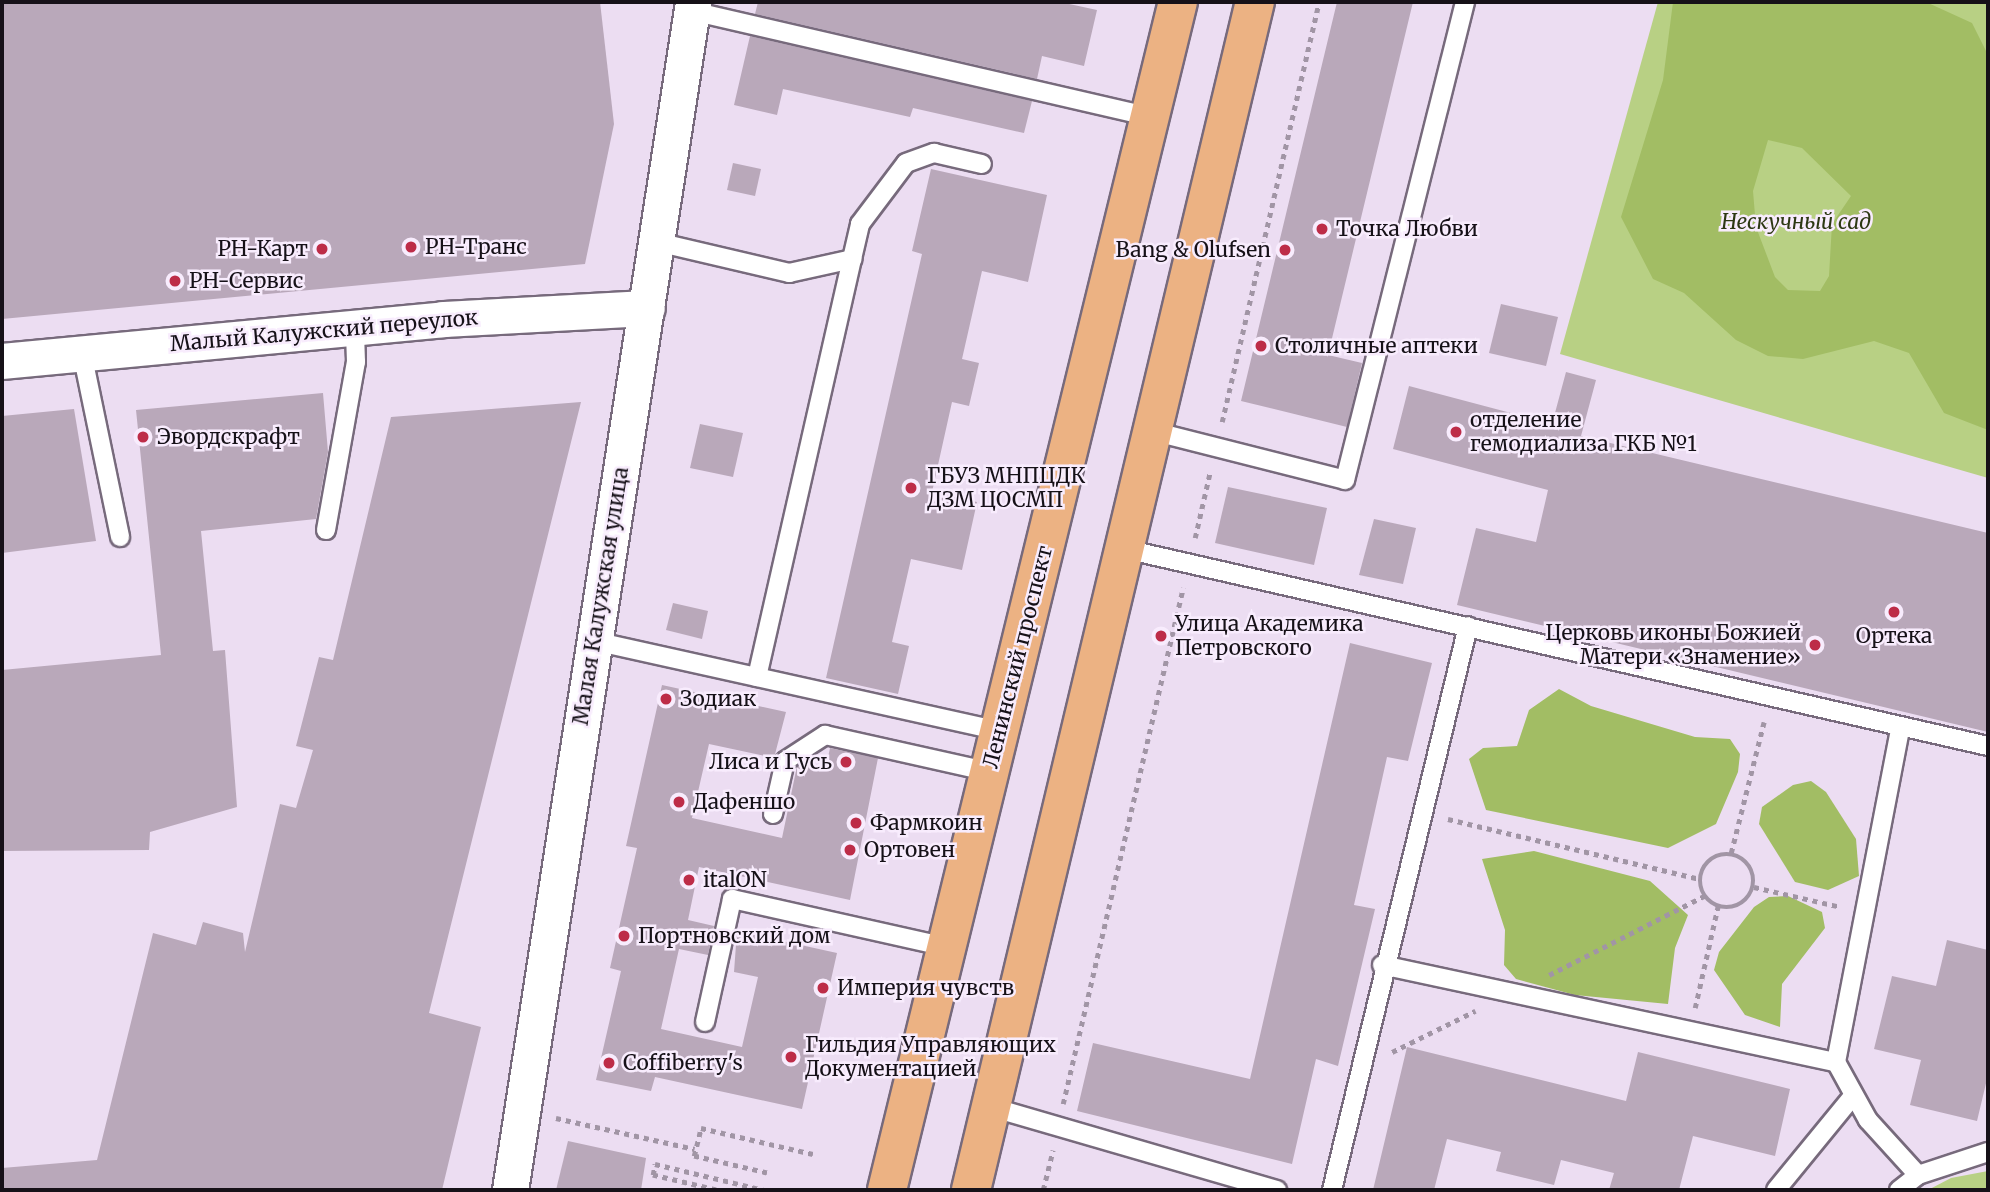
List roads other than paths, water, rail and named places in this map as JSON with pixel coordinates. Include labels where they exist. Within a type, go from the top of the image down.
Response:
[{"type":"main road","name":"Ленинский проспект","points":[[887,1190],[1178,2]]},
{"type":"main road","points":[[971,1190],[1255,2]]},
{"type":"street","name":"Малая Калужская улица","points":[[510,1190],[693,6]]},
{"type":"street","name":"Малый Калужский переулок","points":[[2,361],[355,328],[647,308]]},
{"type":"lane","points":[[1152,431],[1345,480],[1465,2]]},
{"type":"lane","points":[[693,6],[1150,117]]},
{"type":"lane","points":[[757,677],[860,224],[906,163],[934,153],[982,164]]},
{"type":"lane","points":[[657,242],[789,273],[852,259]]},
{"type":"lane","points":[[326,530],[356,362],[355,328]]},
{"type":"lane","points":[[82,353],[120,537]]},
{"type":"lane","points":[[1195,442],[1216,447]]},
{"type":"lane","points":[[1125,549],[1988,746]]},
{"type":"lane","points":[[1332,1190],[1382,965],[1468,626]]},
{"type":"lane","points":[[594,640],[1000,731]]},
{"type":"lane","points":[[1901,726],[1836,1062],[1853,1096],[1918,1175]]},
{"type":"lane","points":[[773,814],[785,761],[825,735],[990,772]]},
{"type":"lane","points":[[705,1021],[732,899],[947,947]]},
{"type":"lane","points":[[1382,965],[1836,1062]]},
{"type":"lane","points":[[1776,1190],[1853,1096]]},
{"type":"lane","points":[[991,1107],[1277,1190]]},
{"type":"lane","points":[[1899,1190],[1918,1175],[1988,1152]]},
{"type":"place","name":"Точка Любви","points":[[1322,229]]},
{"type":"place","name":"РН-Транс","points":[[411,247]]},
{"type":"place","name":"РН-Карт","points":[[322,249]]},
{"type":"place","name":"Bang & Olufsen","points":[[1285,250]]},
{"type":"place","name":"РН-Сервис","points":[[175,281]]},
{"type":"place","name":"Столичные аптеки","points":[[1261,346]]},
{"type":"place","name":"отделение гемодиализа ГКБ №1","points":[[1456,432]]},
{"type":"place","name":"Эвордскрафт","points":[[143,437]]},
{"type":"place","name":"ГБУЗ МНПЦДК ДЗМ ЦОСМП","points":[[911,488]]},
{"type":"place","name":"Ортека","points":[[1894,612]]},
{"type":"place","name":"Улица Академика Петровского","points":[[1161,636]]},
{"type":"place","name":"Церковь иконы Божией Матери «Знамение»","points":[[1815,645]]},
{"type":"place","name":"Зодиак","points":[[666,699]]},
{"type":"place","name":"Лиса и Гусь","points":[[846,762]]},
{"type":"place","name":"Дафеншо","points":[[679,802]]},
{"type":"place","name":"Фармкоин","points":[[856,823]]},
{"type":"place","name":"Ортовен","points":[[850,850]]},
{"type":"place","name":"italON","points":[[689,880]]},
{"type":"place","name":"Портновский дом","points":[[624,936]]},
{"type":"place","name":"Империя чувств","points":[[823,988]]},
{"type":"place","name":"Гильдия Управляющих Документацией","points":[[791,1057]]},
{"type":"place","name":"Coffiberry's","points":[[609,1063]]},
{"type":"park label","name":"Нескучный сад","points":[[1796,222]]}]
